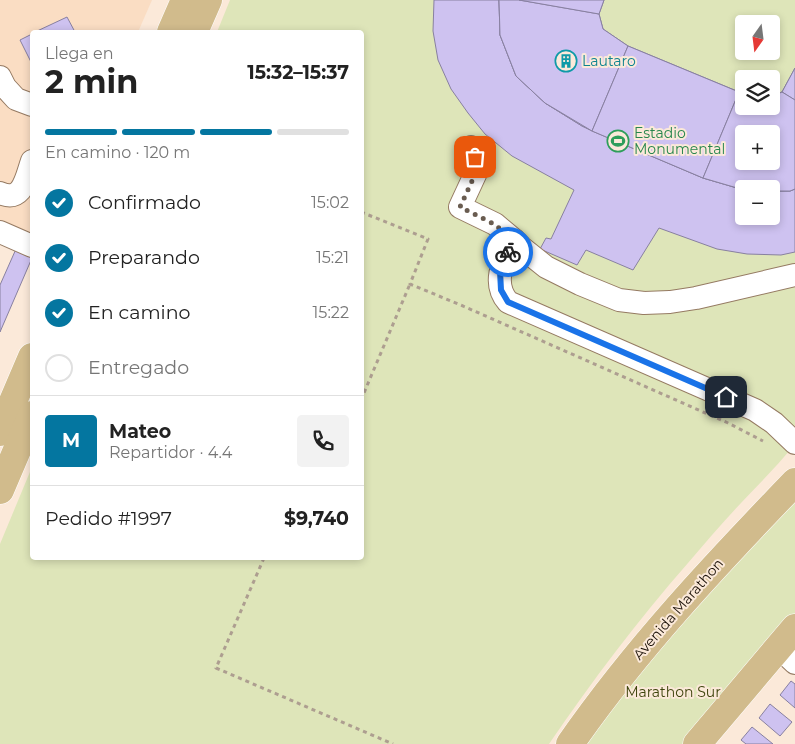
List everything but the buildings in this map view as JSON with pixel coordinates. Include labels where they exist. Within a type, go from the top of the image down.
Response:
[{"type":"main road","points":[[172,30],[185,0]]},
{"type":"main road","points":[[195,30],[208,0]]},
{"type":"main road","points":[[0,432],[30,362]]},
{"type":"main road","points":[[0,490],[30,420]]},
{"type":"main road","name":"Avenida Marathon","points":[[570,744],[618,678],[672,614],[795,482]]},
{"type":"main road","points":[[697,744],[789,646]]},
{"type":"street","points":[[0,77],[5,87],[16,99],[30,104]]},
{"type":"street","points":[[471,148],[479,166],[460,207],[494,224],[546,267],[619,300],[644,303],[670,302],[795,275]]},
{"type":"street","points":[[0,193],[12,196],[19,192],[30,166]]},
{"type":"street","points":[[0,232],[30,245]]},
{"type":"street","points":[[514,240],[500,271],[501,290],[508,302],[755,410],[774,423],[795,443]]},
{"type":"street","points":[[500,271],[505,287],[508,291],[519,297],[759,400],[795,427]]},
{"type":"path","points":[[364,393],[410,284]]},
{"type":"path","points":[[263,560],[216,668],[393,744]]},
{"type":"shaded area","points":[[0,0],[152,0],[139,30],[30,30],[30,237],[0,224]]},
{"type":"green space","name":"Estadio Monumental","points":[[230,0],[795,0],[795,444],[651,606],[549,744],[0,744],[0,544],[30,472],[30,560],[364,560],[364,30],[218,30]]},
{"type":"green space","name":"Marathon Sur","points":[[795,492],[795,616],[686,744],[580,744],[629,675]]},
{"type":"way so far","points":[[475,157],[479,166],[460,207],[494,224],[514,240],[508,252]]},
{"type":"place","name":"Lautaro","points":[[566,61]]},
{"type":"place","name":"Estadio Monumental","points":[[618,141]]},
{"type":"route","points":[[508,252],[500,271],[501,290],[508,302],[726,397]]}]
